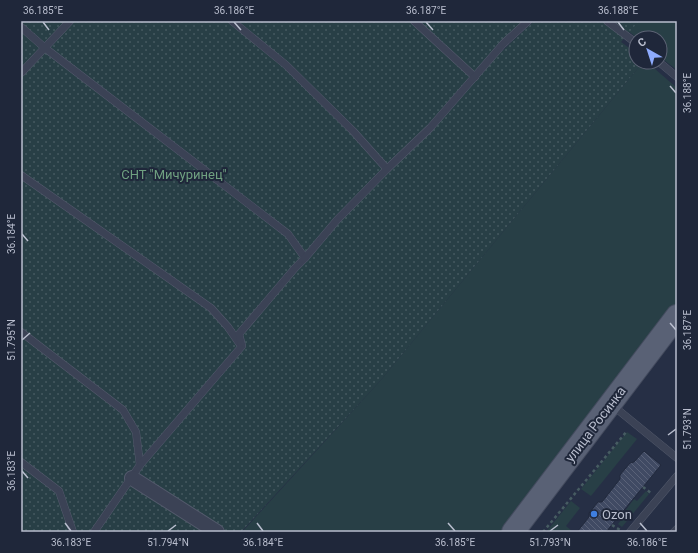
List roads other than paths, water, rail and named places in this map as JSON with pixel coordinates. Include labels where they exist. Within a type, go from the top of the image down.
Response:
[{"type":"main road","name":"улица Росинка","points":[[513,532],[677,316]]},
{"type":"street","points":[[132,478],[217,532]]},
{"type":"lane","points":[[21,73],[70,21]]},
{"type":"lane","points":[[232,21],[286,65],[353,130],[386,169]]},
{"type":"lane","points":[[414,21],[475,77]]},
{"type":"lane","points":[[242,346],[239,334],[337,220],[386,169],[430,128],[503,44],[528,21]]},
{"type":"lane","points":[[607,21],[628,37]]},
{"type":"lane","points":[[21,27],[45,48],[288,234],[305,258]]},
{"type":"lane","points":[[668,70],[677,77]]},
{"type":"lane","points":[[21,175],[211,308],[242,346]]},
{"type":"lane","points":[[21,332],[123,410],[136,432],[140,465]]},
{"type":"lane","points":[[94,532],[140,465],[242,346]]},
{"type":"lane","points":[[610,403],[677,458]]},
{"type":"lane","points":[[21,462],[59,491],[73,532]]},
{"type":"lane","points":[[630,532],[677,476]]},
{"type":"lane","points":[[674,532],[677,529]]},
{"type":"place","name":"Ozon","points":[[594,514]]},
{"type":"park label","name":"СНТ \"Мичуринец\"","points":[[174,174]]}]
